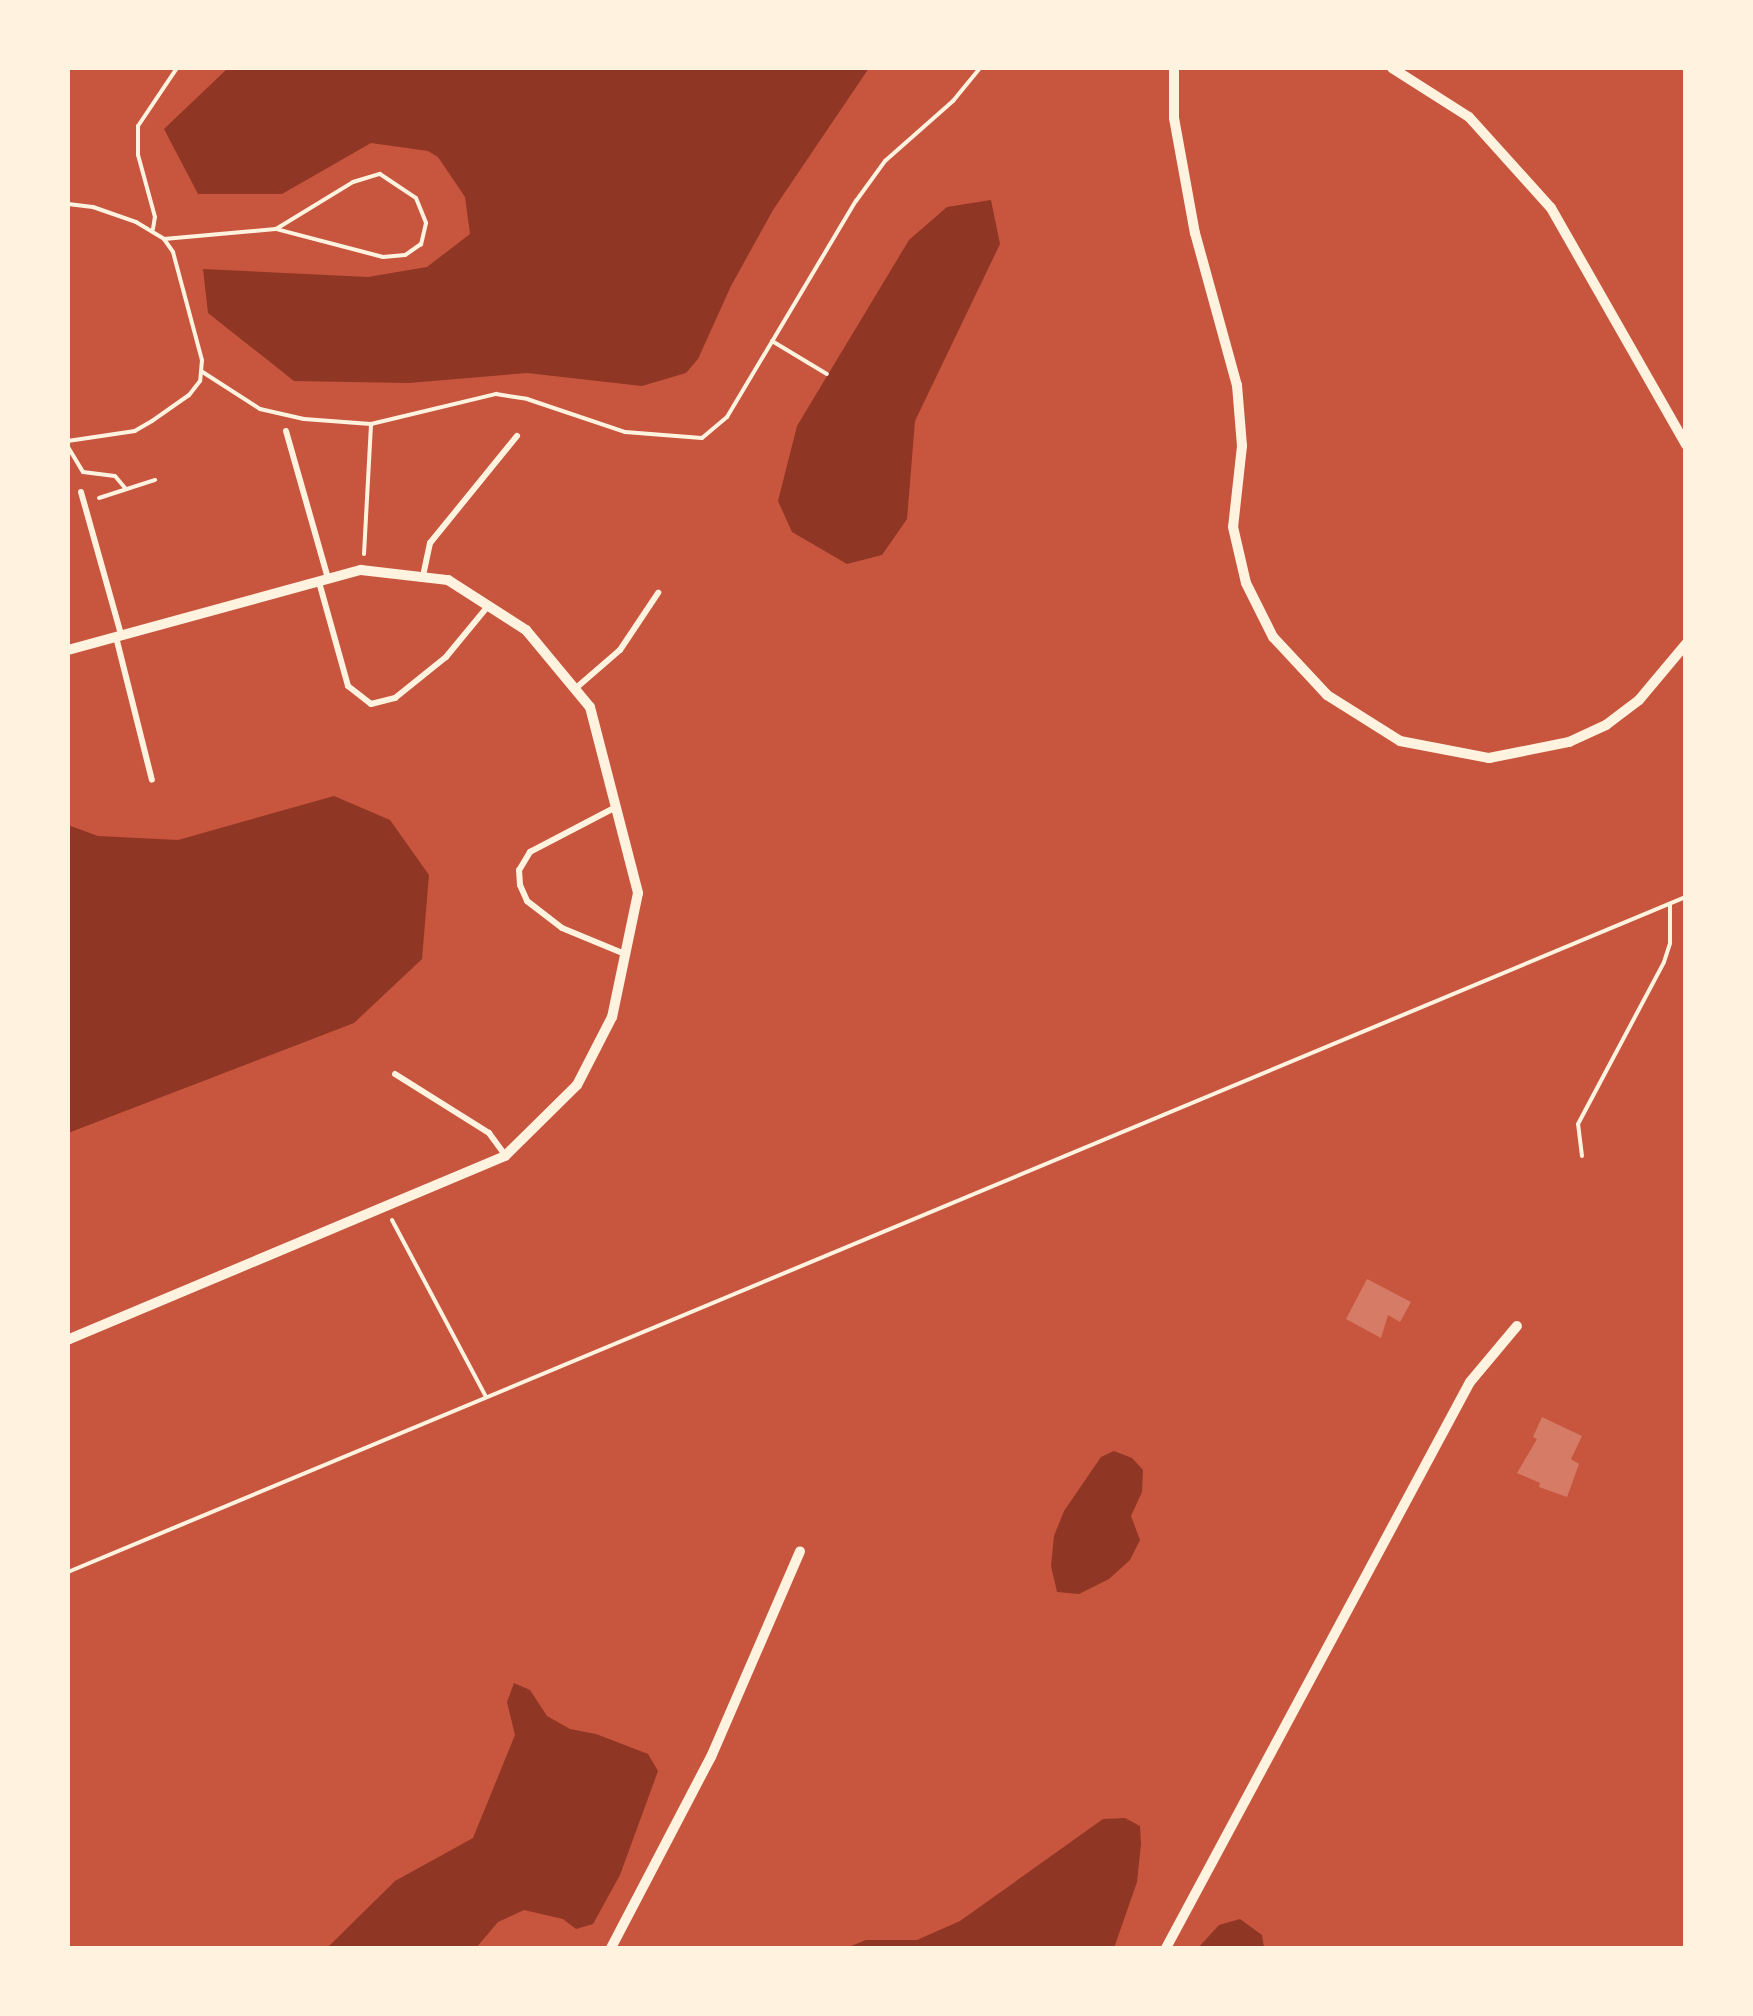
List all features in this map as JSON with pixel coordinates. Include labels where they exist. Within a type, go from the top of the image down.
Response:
[{"type":"street","points":[[1174,68],[1174,118],[1195,233],[1238,384],[1242,446],[1233,527],[1246,583],[1273,637],[1327,695],[1400,741],[1489,758],[1569,742],[1606,725],[1639,700],[1686,644]]},
{"type":"street","points":[[1392,68],[1469,117],[1551,208],[1686,445]]},
{"type":"street","points":[[68,650],[364,570],[448,580],[526,630],[590,707],[638,893],[612,1017],[577,1085],[505,1156],[68,1340]]},
{"type":"street","points":[[1166,1948],[1470,1382],[1517,1326]]},
{"type":"street","points":[[612,1948],[712,1758],[800,1551]]},
{"type":"lane","points":[[286,432],[348,686],[371,704],[396,698],[446,657],[488,606]]},
{"type":"lane","points":[[423,577],[430,542],[517,436]]},
{"type":"lane","points":[[81,492],[152,780]]},
{"type":"lane","points":[[575,689],[620,650],[658,593]]},
{"type":"lane","points":[[616,807],[530,852],[519,870],[527,901],[562,928],[625,954]]},
{"type":"lane","points":[[395,1074],[489,1133],[505,1156]]},
{"type":"path","points":[[152,229],[155,217],[138,155],[138,126],[177,68]]},
{"type":"path","points":[[201,370],[260,410],[370,424],[496,394],[527,399],[626,432],[702,438],[727,416],[856,200],[885,161],[953,101],[980,68]]},
{"type":"path","points":[[164,239],[276,229],[382,257],[406,255],[421,244],[426,223],[416,198],[380,174],[353,182],[276,229]]},
{"type":"path","points":[[68,204],[94,208],[152,229],[164,239],[173,252],[202,360],[189,395],[135,431],[68,444],[74,459],[89,474],[116,476],[126,489]]},
{"type":"path","points":[[772,341],[827,374]]},
{"type":"path","points":[[364,570],[370,424]]},
{"type":"path","points":[[68,468],[74,459]]},
{"type":"path","points":[[84,503],[155,480]]},
{"type":"path","points":[[68,1572],[1686,897]]},
{"type":"path","points":[[1582,1156],[1578,1124],[1664,962],[1670,944],[1670,904]]},
{"type":"path","points":[[385,1206],[486,1397]]},
{"type":"shaded area","points":[[228,68],[869,68],[773,210],[731,286],[698,359],[686,373],[642,386],[527,373],[409,383],[294,381],[208,313],[203,269],[368,277],[427,267],[470,234],[465,197],[438,157],[428,151],[371,143],[282,194],[198,194],[164,129]]},
{"type":"shaded area","points":[[991,200],[1000,244],[915,421],[907,519],[882,555],[847,564],[792,532],[778,501],[797,426],[909,240],[947,207]]},
{"type":"shaded area","points":[[334,796],[390,820],[429,875],[422,959],[354,1023],[68,1133],[68,825],[98,836],[178,840]]},
{"type":"shaded area","points":[[1114,1451],[1132,1458],[1143,1470],[1142,1492],[1131,1516],[1140,1540],[1130,1560],[1109,1579],[1079,1594],[1057,1592],[1051,1566],[1054,1536],[1064,1511],[1101,1457]]},
{"type":"shaded area","points":[[514,1683],[530,1690],[547,1716],[570,1729],[596,1734],[648,1754],[658,1771],[620,1875],[593,1924],[576,1929],[563,1919],[524,1910],[498,1922],[476,1948],[327,1948],[395,1881],[473,1838],[515,1735],[507,1702]]},
{"type":"shaded area","points":[[1125,1818],[1140,1826],[1141,1844],[1137,1882],[1114,1948],[846,1948],[866,1940],[917,1940],[960,1921],[1103,1819]]},
{"type":"shaded area","points":[[1240,1919],[1262,1935],[1264,1948],[1198,1948],[1219,1925]]},
{"type":"building","points":[[1367,1279],[1411,1302],[1400,1322],[1388,1315],[1381,1338],[1346,1319]]},
{"type":"building","points":[[1542,1417],[1582,1436],[1571,1459],[1579,1464],[1567,1497],[1539,1487],[1540,1483],[1517,1473],[1537,1439],[1533,1437]]}]
